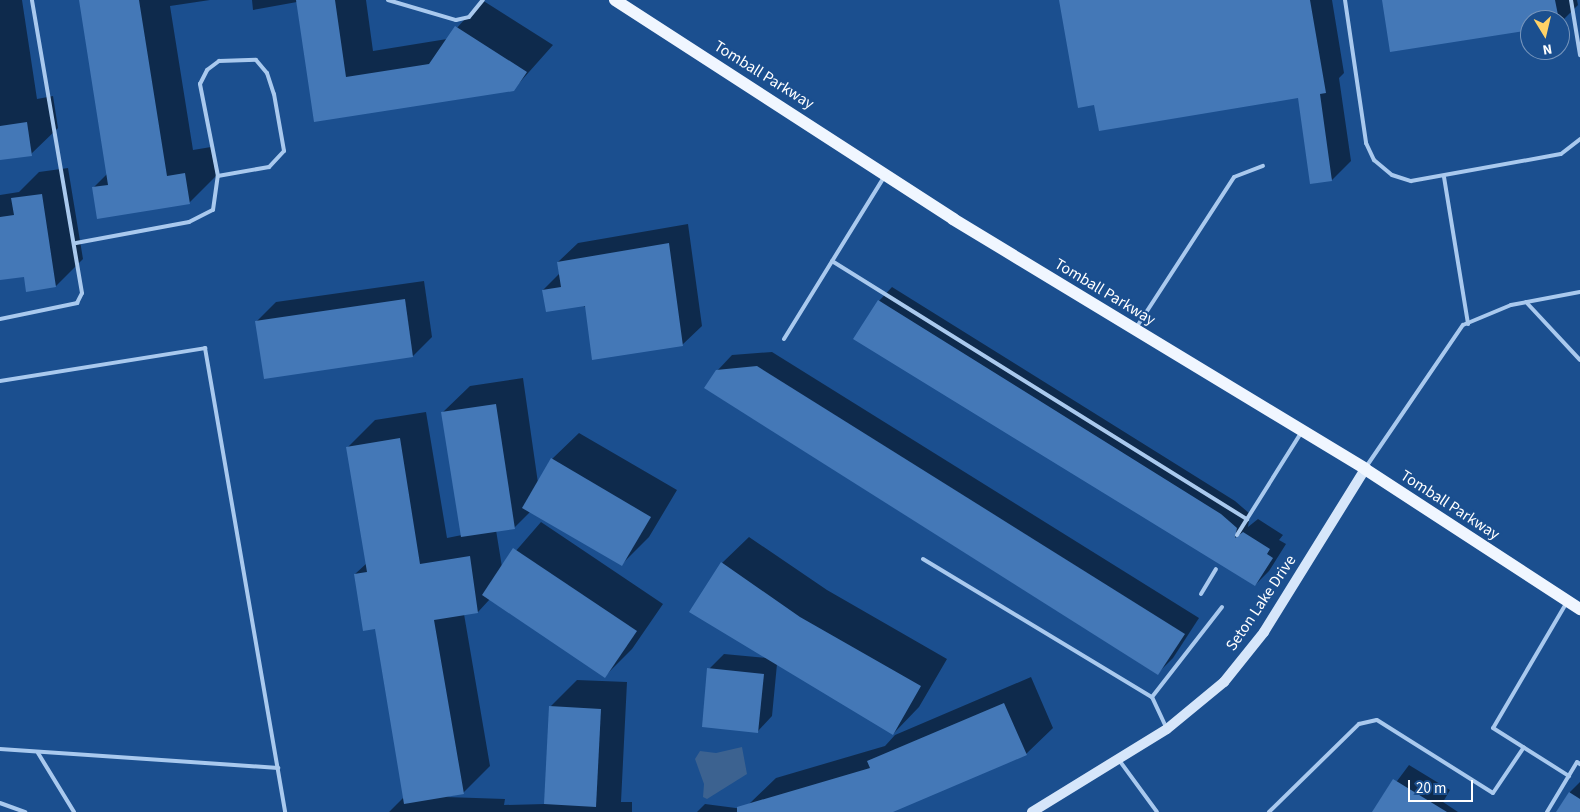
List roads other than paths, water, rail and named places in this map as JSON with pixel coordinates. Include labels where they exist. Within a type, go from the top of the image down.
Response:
[{"type":"main road","name":"Tomball Parkway","points":[[615,0],[1135,330],[1364,469],[1580,609]]},
{"type":"street","name":"Seton Lake Drive","points":[[1032,812],[1167,729],[1224,682],[1264,632],[1364,469]]},
{"type":"lane","points":[[0,320],[77,303],[82,284],[32,0]]},
{"type":"lane","points":[[388,0],[456,20],[469,18],[483,0]]},
{"type":"lane","points":[[1345,0],[1366,143],[1374,160],[1392,175],[1411,181],[1444,177],[1561,154],[1580,139]]},
{"type":"lane","points":[[1571,0],[1580,55]]},
{"type":"lane","points":[[76,243],[202,218],[213,210],[218,176],[200,84],[207,70],[219,61],[256,60],[267,73],[274,94],[284,151],[268,167],[218,176]]},
{"type":"lane","points":[[1135,330],[1234,177],[1263,166]]},
{"type":"lane","points":[[784,339],[886,173]]},
{"type":"lane","points":[[1444,177],[1468,324]]},
{"type":"lane","points":[[832,261],[1247,519]]},
{"type":"lane","points":[[1364,469],[1429,372],[1468,324],[1526,302],[1580,292]]},
{"type":"lane","points":[[1526,302],[1580,360]]},
{"type":"lane","points":[[0,382],[205,348],[286,812]]},
{"type":"lane","points":[[1237,535],[1303,431]]},
{"type":"lane","points":[[923,559],[1152,697],[1167,729]]},
{"type":"lane","points":[[1201,594],[1216,569]]},
{"type":"lane","points":[[1568,600],[1493,728],[1568,776]]},
{"type":"lane","points":[[1152,697],[1222,607]]},
{"type":"lane","points":[[1269,812],[1358,724],[1377,720],[1493,793],[1524,747]]},
{"type":"lane","points":[[0,749],[278,768]]},
{"type":"lane","points":[[38,753],[74,812]]},
{"type":"lane","points":[[1119,760],[1156,812]]},
{"type":"lane","points":[[1547,812],[1568,776],[1580,764]]},
{"type":"lane","points":[[0,803],[24,812]]},
{"type":"water","points":[[742,747],[747,774],[707,799],[703,797],[704,784],[695,759],[700,751],[716,753]]}]
